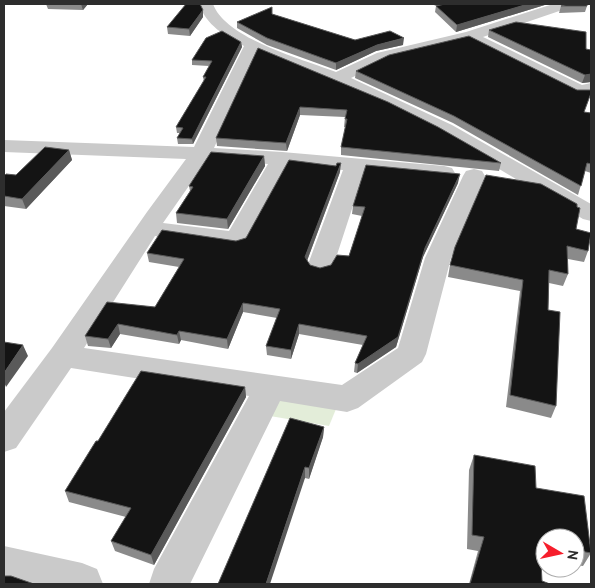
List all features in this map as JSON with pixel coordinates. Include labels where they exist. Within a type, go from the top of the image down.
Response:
[{"type":"street","points":[[206,4],[210,16],[226,29],[253,44],[423,117],[489,153],[542,187],[591,214]]},
{"type":"street","points":[[336,79],[382,56],[470,36],[566,4]]},
{"type":"street","points":[[470,36],[582,92],[591,88]]},
{"type":"street","points":[[4,438],[63,356],[148,228],[201,154],[253,44]]},
{"type":"street","points":[[4,146],[86,148],[282,158],[474,176],[542,187]]},
{"type":"street","points":[[148,228],[237,240],[282,158]]},
{"type":"street","points":[[320,267],[356,164]]},
{"type":"street","points":[[63,356],[347,400],[411,354],[438,258],[474,176]]},
{"type":"street","points":[[169,584],[270,388]]},
{"type":"street","points":[[4,566],[82,584]]},
{"type":"green space","points":[[276,397],[336,409],[329,426],[270,416]]},
{"type":"building","points":[[186,4],[200,4],[203,10],[189,29],[167,27]]},
{"type":"building","points":[[445,4],[528,4],[457,25],[436,6]]},
{"type":"building","points":[[587,4],[587,6],[561,6]]},
{"type":"building","points":[[272,7],[272,14],[355,40],[390,31],[404,38],[377,45],[336,63],[267,38],[237,22]]},
{"type":"building","points":[[516,22],[586,32],[586,49],[591,50],[591,74],[585,75],[489,30]]},
{"type":"building","points":[[222,31],[241,42],[192,139],[177,138],[183,128],[176,127],[206,77],[203,77],[212,61],[192,60],[206,38]]},
{"type":"building","points":[[469,36],[577,90],[591,90],[584,112],[591,113],[591,164],[587,163],[581,186],[454,116],[356,71],[389,55]]},
{"type":"building","points":[[258,48],[388,102],[438,127],[501,163],[341,147],[347,110],[300,107],[286,143],[216,138]]},
{"type":"building","points":[[45,147],[69,150],[22,199],[4,196],[4,176],[6,174],[16,175]]},
{"type":"building","points":[[211,152],[264,156],[227,219],[176,213],[193,187],[189,186]]},
{"type":"building","points":[[289,160],[336,166],[337,163],[341,163],[305,257],[310,265],[320,268],[331,265],[337,255],[349,256],[365,207],[353,206],[366,165],[460,174],[425,248],[398,337],[358,364],[355,363],[367,336],[299,324],[291,350],[266,346],[280,309],[243,303],[227,339],[179,331],[177,335],[118,324],[108,339],[85,336],[107,302],[155,307],[184,259],[147,253],[162,230],[236,241],[246,238]]},
{"type":"building","points":[[486,175],[541,184],[577,204],[577,207],[580,208],[576,229],[591,233],[588,251],[567,246],[568,274],[549,270],[548,310],[560,312],[556,406],[510,395],[523,280],[450,265],[455,247]]},
{"type":"building","points":[[4,342],[23,345],[4,373]]},
{"type":"building","points":[[141,371],[245,387],[151,555],[111,541],[131,508],[65,491]]},
{"type":"building","points":[[290,418],[324,427],[309,468],[305,467],[266,584],[218,584]]},
{"type":"building","points":[[474,455],[535,466],[536,488],[584,496],[591,553],[585,552],[585,528],[535,528],[535,578],[542,578],[542,581],[550,584],[470,584],[484,537],[472,535]]},
{"type":"building","points":[[4,576],[11,576],[34,584],[4,584]]}]
